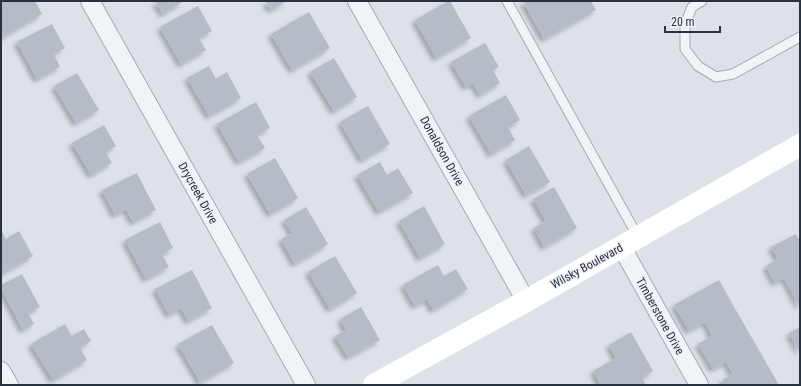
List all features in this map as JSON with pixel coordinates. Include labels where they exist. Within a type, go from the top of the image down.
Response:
[{"type":"main road","name":"Wilsky Boulevard","points":[[374,385],[630,242],[798,151]]},
{"type":"street","name":"Drycreek Drive","points":[[90,1],[306,385]]},
{"type":"street","name":"Donaldson Drive","points":[[357,1],[526,301]]},
{"type":"street","name":"Timberstone Drive","points":[[630,242],[699,385]]},
{"type":"street","points":[[1,370],[9,385]]},
{"type":"lane","points":[[507,1],[630,242]]},
{"type":"lane","points":[[702,1],[692,7],[685,25],[685,49],[698,66],[716,77],[733,74],[800,37]]},
{"type":"building","points":[[1,1],[35,1],[42,14],[1,38]]},
{"type":"building","points":[[155,1],[184,1],[163,14]]},
{"type":"building","points":[[265,1],[287,1],[271,10]]},
{"type":"building","points":[[450,1],[471,38],[436,58],[415,20]]},
{"type":"building","points":[[523,1],[591,1],[596,10],[544,39]]},
{"type":"building","points":[[198,6],[212,31],[199,38],[206,50],[181,64],[160,27]]},
{"type":"building","points":[[309,12],[330,48],[292,70],[271,34]]},
{"type":"building","points":[[52,24],[65,48],[54,54],[60,67],[37,79],[17,42]]},
{"type":"building","points":[[485,43],[499,67],[493,70],[500,83],[480,95],[473,83],[466,87],[451,62]]},
{"type":"building","points":[[334,58],[357,97],[334,111],[310,72]]},
{"type":"building","points":[[209,66],[216,79],[227,72],[241,98],[209,116],[187,78]]},
{"type":"building","points":[[77,73],[99,110],[76,123],[54,86]]},
{"type":"building","points":[[506,95],[520,120],[508,127],[515,140],[491,154],[469,116]]},
{"type":"building","points":[[256,102],[270,128],[257,135],[265,148],[239,162],[217,124]]},
{"type":"building","points":[[368,106],[390,144],[362,160],[340,122]]},
{"type":"building","points":[[104,125],[116,146],[106,152],[112,163],[91,175],[72,143]]},
{"type":"building","points":[[529,146],[550,182],[526,195],[506,160]]},
{"type":"building","points":[[275,158],[298,198],[270,214],[247,174]]},
{"type":"building","points":[[380,162],[387,175],[398,168],[413,193],[379,212],[357,175]]},
{"type":"building","points":[[137,173],[156,210],[133,222],[126,209],[115,215],[102,190]]},
{"type":"building","points":[[554,187],[577,228],[544,247],[534,228],[546,221],[533,199]]},
{"type":"building","points":[[424,206],[445,244],[420,258],[399,221]]},
{"type":"building","points":[[306,207],[328,244],[295,264],[281,239],[292,233],[284,220]]},
{"type":"building","points":[[160,222],[173,248],[162,254],[169,267],[146,279],[125,240]]},
{"type":"building","points":[[1,229],[6,239],[19,231],[33,256],[1,274]]},
{"type":"building","points":[[796,234],[800,241],[800,308],[784,278],[775,283],[766,266],[778,259],[771,247]]},
{"type":"building","points":[[335,256],[357,293],[330,309],[308,272]]},
{"type":"building","points":[[438,265],[444,276],[456,269],[468,289],[433,310],[427,299],[415,306],[403,285]]},
{"type":"building","points":[[192,270],[212,308],[188,321],[181,308],[169,315],[155,289]]},
{"type":"building","points":[[22,274],[40,307],[28,313],[34,324],[23,330],[1,288],[1,285]]},
{"type":"building","points":[[719,280],[779,385],[725,385],[722,380],[733,374],[726,362],[713,369],[698,344],[712,336],[705,322],[689,331],[674,305]]},
{"type":"building","points":[[361,307],[380,340],[348,357],[335,336],[346,330],[340,319]]},
{"type":"building","points":[[65,324],[72,336],[84,329],[91,341],[80,348],[87,360],[53,380],[31,344]]},
{"type":"building","points":[[212,325],[234,363],[200,382],[178,344]]},
{"type":"building","points":[[800,327],[800,353],[789,333]]},
{"type":"building","points":[[631,332],[653,371],[642,378],[646,385],[601,385],[593,371],[616,358],[609,345]]}]
